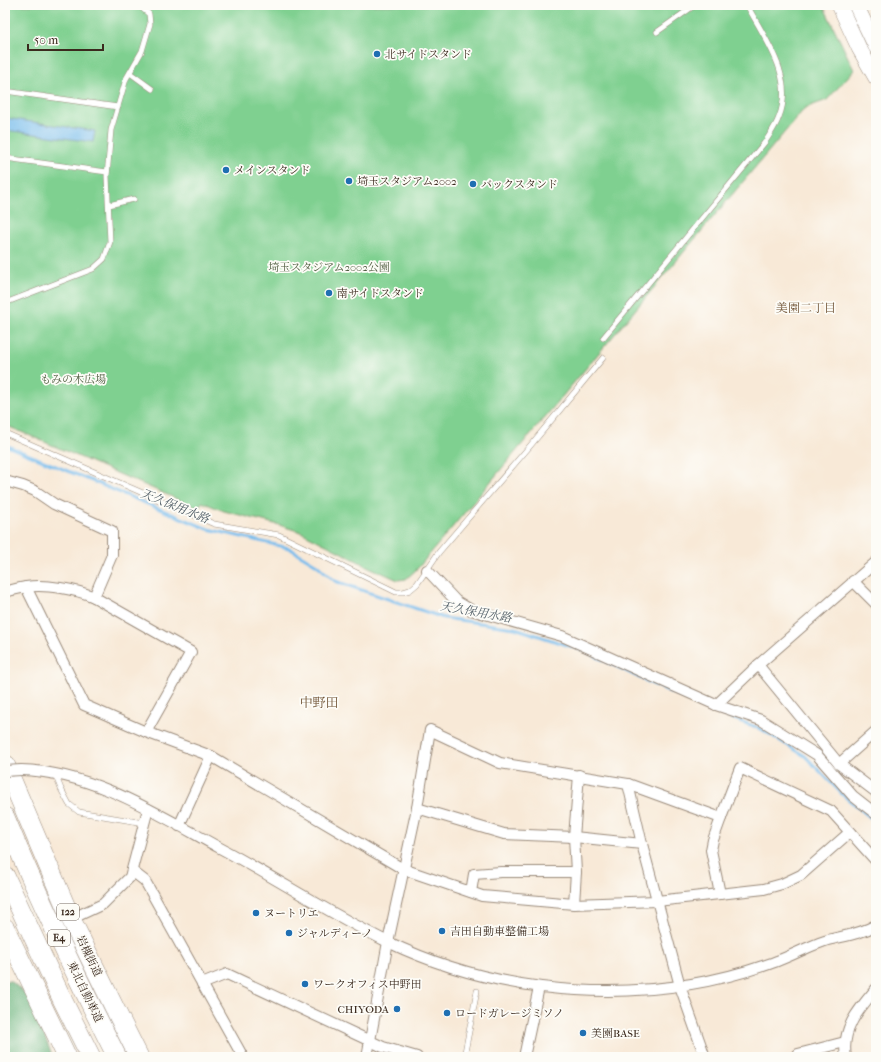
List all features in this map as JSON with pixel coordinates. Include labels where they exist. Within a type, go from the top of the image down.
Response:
[{"type":"highway","name":"岩槻街道","points":[[13,767],[71,919],[116,1014],[140,1057]]},
{"type":"highway","name":"東北自動車道","points":[[5,817],[25,865],[84,992],[117,1057]]},
{"type":"highway","name":"東北自動車道","points":[[5,876],[63,1001],[91,1057]]},
{"type":"highway","points":[[5,928],[67,1057]]},
{"type":"street","points":[[839,5],[859,48],[876,78]]},
{"type":"street","points":[[856,5],[876,47]]},
{"type":"street","points":[[5,481],[36,491],[54,504],[112,531],[112,555],[94,596]]},
{"type":"street","points":[[716,705],[758,665],[876,562]]},
{"type":"street","points":[[427,570],[456,601],[470,610],[562,636],[716,705],[761,720],[817,755],[853,796],[876,814]]},
{"type":"street","points":[[853,581],[876,604]]},
{"type":"street","points":[[26,587],[84,705],[146,732],[211,756],[403,869],[482,896],[574,904],[657,901],[764,889],[782,884],[801,875],[850,832]]},
{"type":"street","points":[[5,592],[26,587],[58,588],[80,591],[94,596],[191,652],[146,732]]},
{"type":"street","points":[[758,665],[839,764],[876,792]]},
{"type":"street","points":[[367,1057],[388,942],[417,808],[430,730],[500,763],[628,784],[721,818]]},
{"type":"street","points":[[839,764],[876,731]]},
{"type":"street","points":[[179,826],[211,756]]},
{"type":"street","points":[[5,771],[13,767],[55,773],[78,779],[116,793],[251,865],[348,921],[388,942],[444,965],[474,974],[539,987],[567,990],[620,991],[680,986],[770,964],[825,941],[868,930],[876,925]]},
{"type":"street","points":[[720,894],[711,850],[713,840],[740,768],[831,811],[876,861]]},
{"type":"street","points":[[574,904],[576,872],[574,837],[579,776]]},
{"type":"street","points":[[628,784],[642,844],[680,986],[705,1057]]},
{"type":"street","points":[[417,808],[504,834],[574,837],[642,844]]},
{"type":"street","points":[[71,919],[103,904],[130,876],[148,809]]},
{"type":"street","points":[[132,871],[145,881],[243,1057]]},
{"type":"street","points":[[471,892],[474,874],[501,872],[576,872]]},
{"type":"street","points":[[202,984],[227,974],[383,1047],[417,1057]]},
{"type":"street","points":[[524,1057],[539,987]]},
{"type":"street","points":[[846,1057],[845,1042],[848,1027],[856,1013],[876,989]]},
{"type":"street","points":[[799,1057],[798,1054],[845,1042]]},
{"type":"lane","points":[[5,303],[93,270],[104,259],[110,242],[108,172],[111,130],[126,80],[142,51],[150,24],[149,14],[138,5]]},
{"type":"lane","points":[[657,32],[695,5]]},
{"type":"lane","points":[[603,338],[766,142],[779,118],[784,101],[783,79],[778,62],[747,5]]},
{"type":"lane","points":[[130,73],[152,89]]},
{"type":"lane","points":[[5,91],[118,107]]},
{"type":"lane","points":[[5,158],[108,172]]},
{"type":"lane","points":[[109,205],[134,199]]},
{"type":"lane","points":[[5,433],[214,524],[279,535],[396,592],[403,592],[410,590],[418,584],[439,552],[603,358]]},
{"type":"lane","points":[[55,773],[69,804],[78,812],[144,823]]},
{"type":"lane","points":[[464,1057],[477,991]]},
{"type":"green space","name":"埼玉スタジアム2002公園","points":[[5,5],[823,5],[854,70],[827,100],[805,108],[418,568],[406,579],[398,580],[369,567],[301,532],[224,511],[202,502],[198,508],[5,425]]},
{"type":"green space","points":[[5,981],[11,981],[28,996],[53,1057],[5,1057]]},
{"type":"water","points":[[5,118],[95,131],[93,142],[5,130]]},
{"type":"waterway","name":"天久保用水路","points":[[5,445],[208,529],[289,548],[317,565],[335,581],[444,618],[515,628],[585,651],[650,683],[721,714],[761,729],[805,756],[843,795],[876,822]]},
{"type":"place","name":"北サイドスタンド","points":[[377,54]]},
{"type":"place","name":"メインスタンド","points":[[226,170]]},
{"type":"place","name":"埼玉スタジアム2002","points":[[349,181]]},
{"type":"place","name":"バックスタンド","points":[[473,184]]},
{"type":"place","name":"南サイドスタンド","points":[[329,293]]},
{"type":"place","name":"ヌートリエ","points":[[256,913]]},
{"type":"place","name":"吉田自動車整備工場","points":[[442,931]]},
{"type":"place","name":"ジャルディーノ","points":[[289,933]]},
{"type":"place","name":"ワークオフィス中野田","points":[[305,984]]},
{"type":"place","name":"CHIYODA","points":[[397,1009]]},
{"type":"place","name":"ロードガレージミソノ","points":[[447,1013]]},
{"type":"place","name":"美園BASE","points":[[583,1033]]},
{"type":"district","name":"美園二丁目","points":[[806,308]]},
{"type":"district","name":"中野田","points":[[319,702]]},
{"type":"park label","name":"もみの木広場","points":[[73,379]]}]
